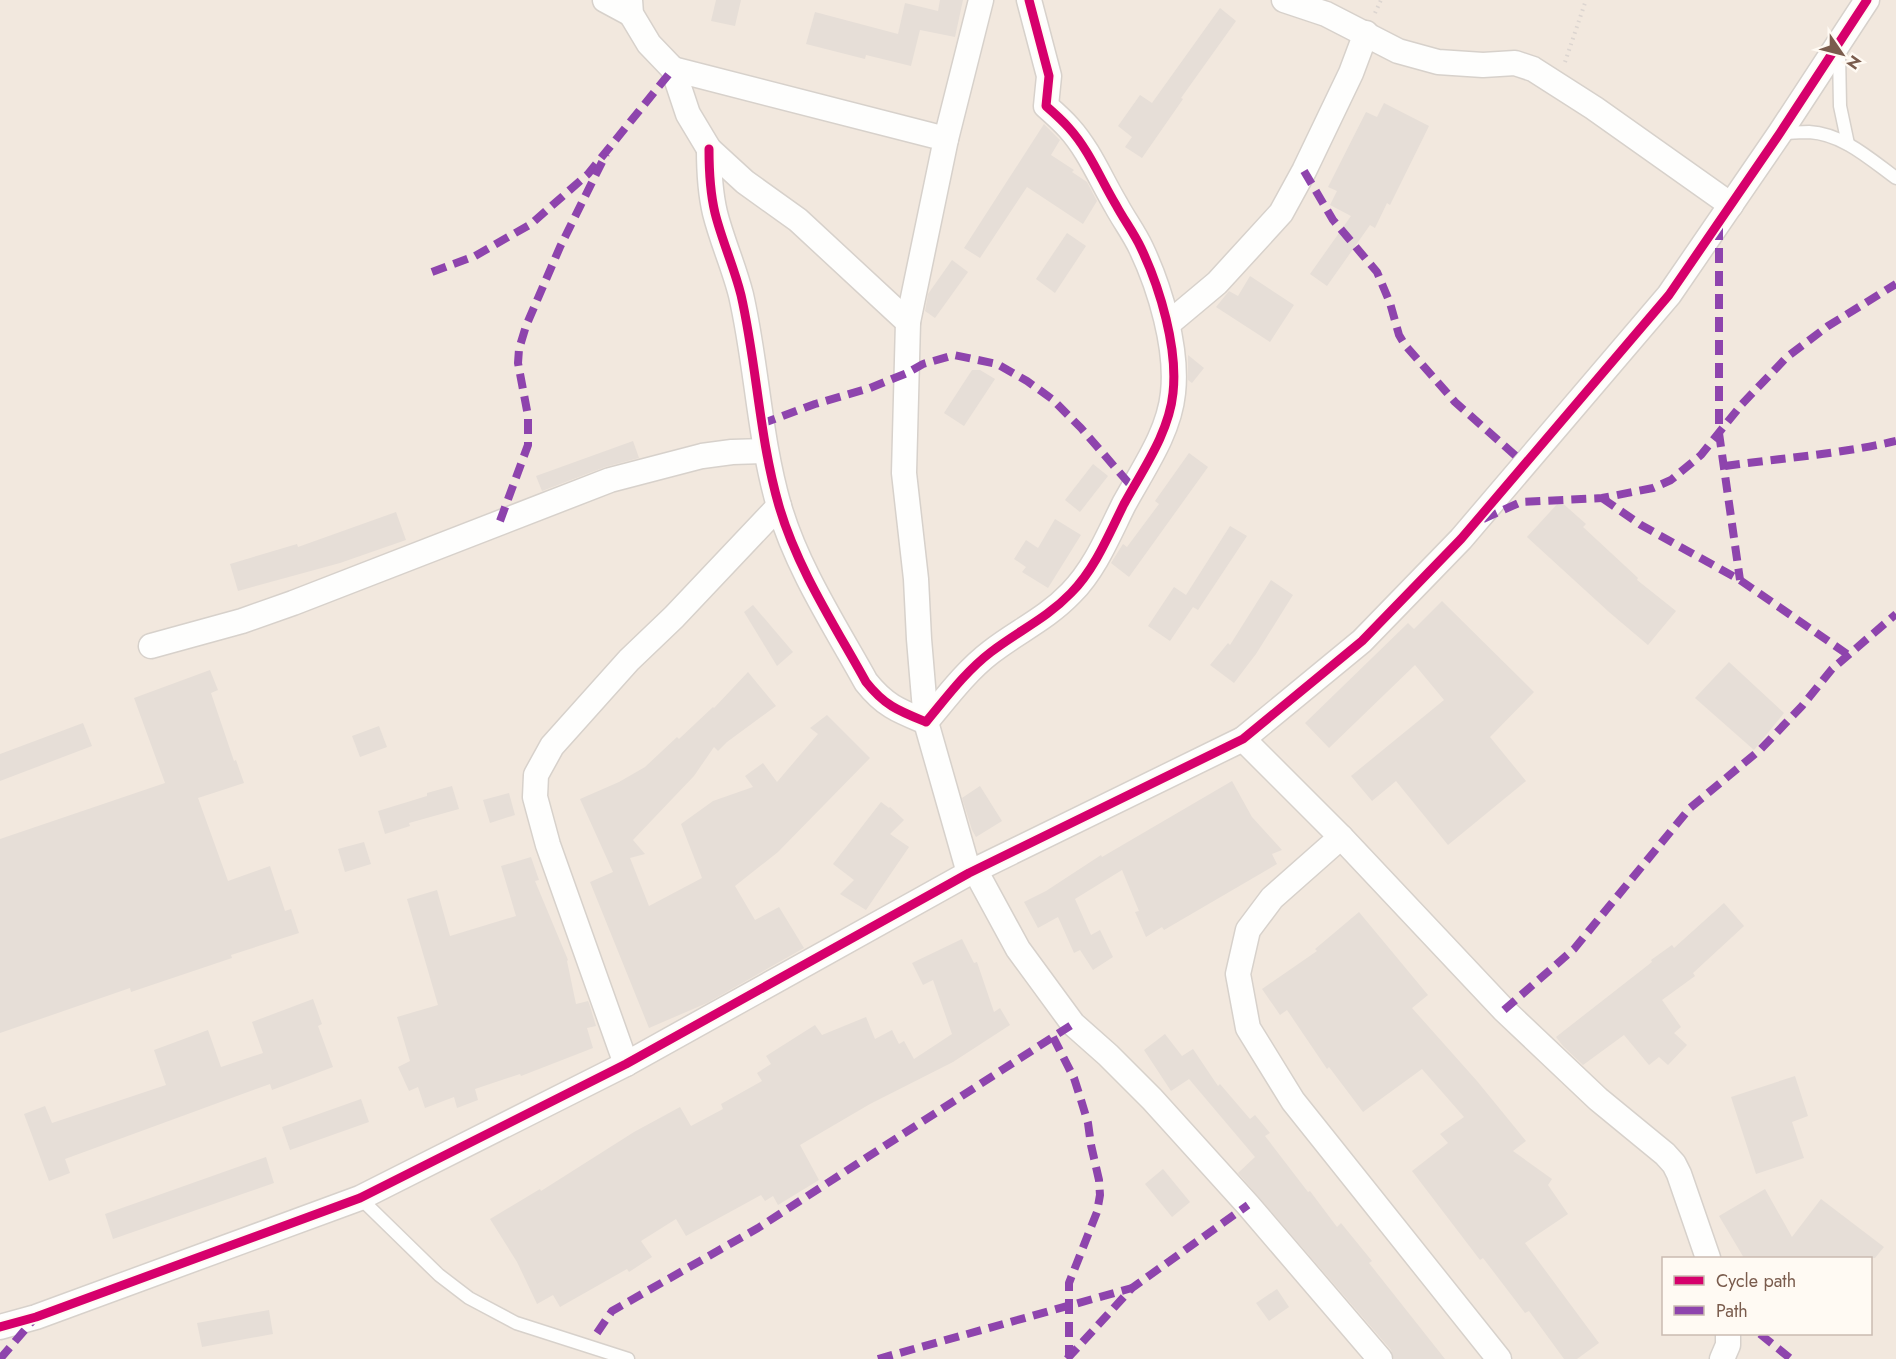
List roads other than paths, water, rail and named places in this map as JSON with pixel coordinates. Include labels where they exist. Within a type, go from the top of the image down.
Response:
[{"type":"street","points":[[605,0],[630,7],[649,44],[673,69],[688,114],[709,149],[744,183],[798,220],[908,322]]},
{"type":"street","points":[[981,0],[946,139],[908,322],[904,473],[916,579],[918,639],[926,722],[972,872],[1018,949],[1073,1024],[1152,1099],[1248,1205],[1380,1359]]},
{"type":"street","points":[[926,722],[989,653],[1046,616],[1072,592],[1089,569],[1153,452],[1167,422],[1174,392],[1168,324],[1157,284],[1140,246],[1095,167],[1070,129],[1046,106],[1049,76],[1029,0]]},
{"type":"street","points":[[1284,0],[1326,14],[1398,51],[1438,62],[1483,65],[1515,63],[1533,69],[1558,83],[1731,205]]},
{"type":"street","points":[[0,1327],[36,1317],[360,1198],[626,1064],[972,872],[1243,740],[1362,641],[1461,539],[1669,295],[1780,133],[1866,0]]},
{"type":"street","points":[[1168,324],[1217,283],[1281,213],[1351,74],[1366,33]]},
{"type":"street","points":[[673,69],[946,139]]},
{"type":"street","points":[[709,149],[710,189],[715,214],[741,294],[752,352],[765,451],[791,543],[866,682],[893,708],[926,722]]},
{"type":"street","points":[[151,646],[242,621],[293,603],[610,480],[702,456],[765,451]]},
{"type":"street","points":[[626,1064],[548,845],[535,797],[536,776],[552,746],[629,660],[674,617],[779,506]]},
{"type":"street","points":[[1243,740],[1341,837],[1504,1010],[1598,1099],[1674,1164],[1708,1257]]},
{"type":"street","points":[[1341,837],[1272,898],[1248,930],[1238,974],[1248,1028],[1293,1101],[1499,1359]]},
{"type":"street","points":[[1722,1359],[1728,1345],[1728,1335]]},
{"type":"lane","points":[[1840,42],[1838,72],[1840,106],[1848,144]]},
{"type":"lane","points":[[1780,133],[1809,132],[1848,144],[1896,178]]},
{"type":"lane","points":[[360,1198],[439,1275],[470,1298],[516,1323],[628,1359]]}]
